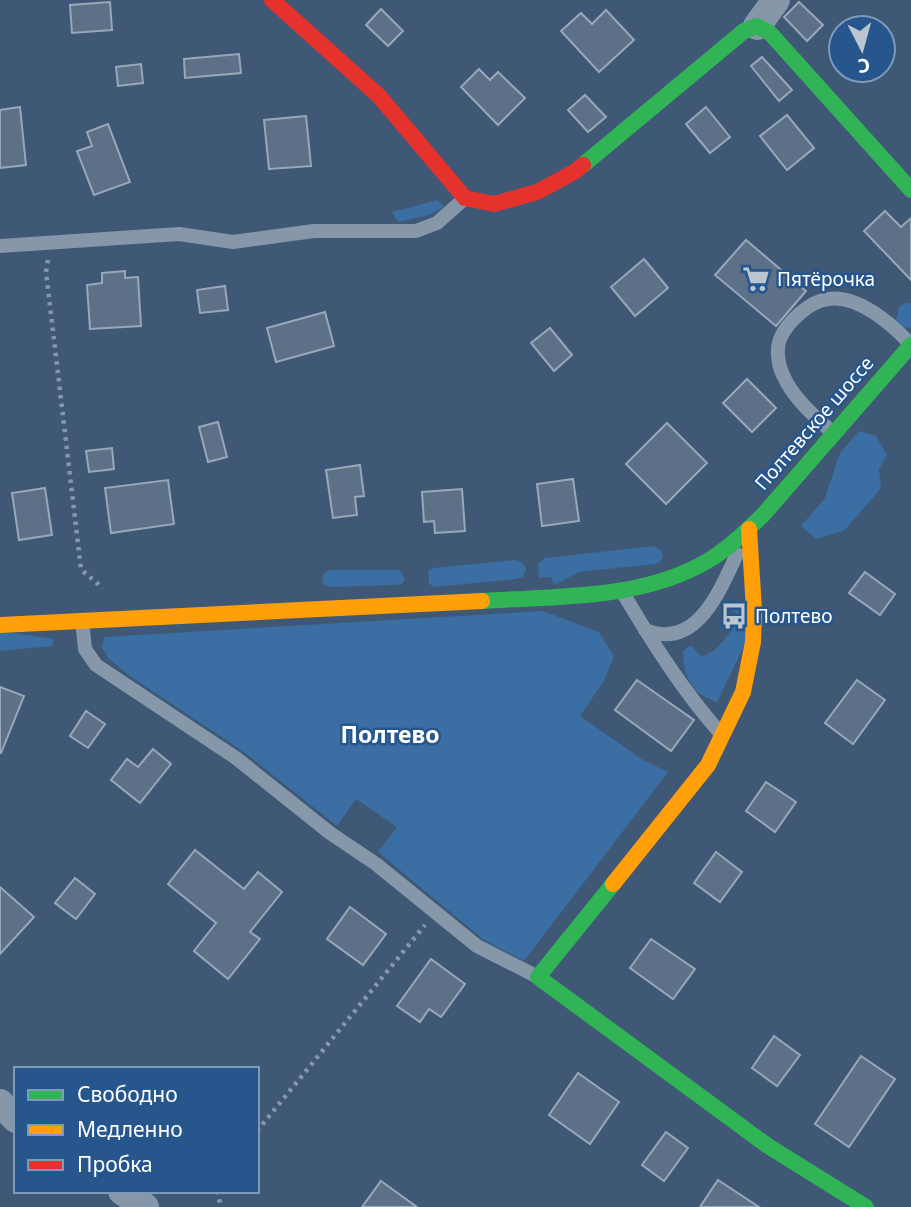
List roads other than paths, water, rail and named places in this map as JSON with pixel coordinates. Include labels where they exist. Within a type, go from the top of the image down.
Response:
[{"type":"street","points":[[272,0],[379,96],[465,198],[494,204],[537,192],[574,172],[744,31],[757,26],[776,0]]},
{"type":"street","points":[[757,26],[770,33],[911,190]]},
{"type":"street","name":"Полтевское шоссе","points":[[0,625],[104,618],[399,608],[578,595],[660,582],[711,559],[749,529],[911,345]]},
{"type":"street","points":[[749,529],[754,580],[753,642],[744,692],[708,765],[538,978],[768,1146],[866,1207]]},
{"type":"street","points":[[125,1193],[145,1207]]},
{"type":"lane","points":[[0,246],[179,234],[233,242],[313,230],[416,230],[438,223],[465,198]]},
{"type":"lane","points":[[832,433],[809,410],[782,374],[778,347],[781,337],[790,325],[811,305],[828,299],[844,300],[880,316],[895,327],[911,345]]},
{"type":"lane","points":[[645,630],[653,633],[673,632],[684,629],[705,615],[749,529]]},
{"type":"lane","points":[[620,589],[695,705],[722,736]]},
{"type":"lane","points":[[81,619],[85,649],[96,665],[236,758],[330,833],[376,864],[434,914],[477,946],[538,978]]},
{"type":"place","name":"Пятёрочка","points":[[756,279]]},
{"type":"place","name":"Полтево","points":[[734,616]]},
{"type":"district","name":"Полтево","points":[[390,734]]}]
